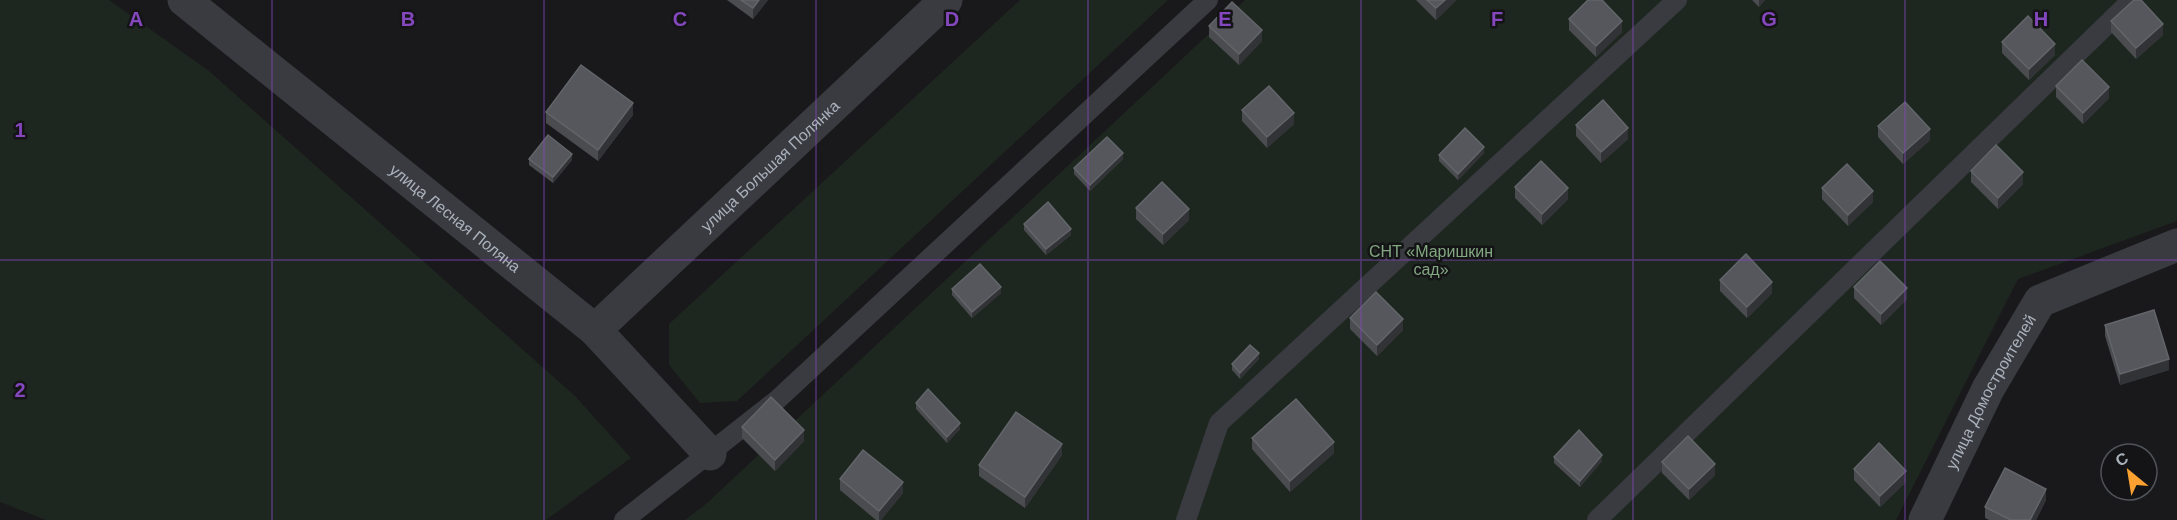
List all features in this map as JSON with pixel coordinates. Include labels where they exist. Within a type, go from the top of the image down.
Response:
[{"type":"street","name":"улица Большая Полянка","points":[[595,330],[945,0]]},
{"type":"street","name":"улица Лесная Поляна","points":[[192,3],[595,330],[710,454]]},
{"type":"street","name":"улица Домостроителей","points":[[1925,520],[1988,389],[2040,301],[2177,245]]},
{"type":"lane","points":[[624,520],[777,400],[1208,0]]},
{"type":"lane","points":[[1186,520],[1219,423],[1677,0]]},
{"type":"lane","points":[[1597,520],[2132,0]]},
{"type":"green space","points":[[0,0],[109,0],[209,71],[575,396],[631,458],[546,520],[46,520],[0,502]]},
{"type":"green space","points":[[1020,0],[1168,0],[737,401],[700,403],[669,365],[669,324]]},
{"type":"green space","name":"СНТ «Маришкин сад»","points":[[1245,0],[2177,0],[2177,221],[2018,279],[1896,520],[685,520],[706,504]]},
{"type":"building","points":[[741,0],[759,0],[753,8]]},
{"type":"building","points":[[1427,0],[1445,0],[1436,8]]},
{"type":"building","points":[[1588,0],[1602,0],[1622,21],[1596,46],[1569,19]]},
{"type":"building","points":[[2134,0],[2141,0],[2163,24],[2136,48],[2111,21]]},
{"type":"building","points":[[1232,2],[1262,30],[1239,54],[1209,26]]},
{"type":"building","points":[[2028,16],[2055,44],[2029,69],[2002,42]]},
{"type":"building","points":[[2082,60],[2109,87],[2083,113],[2056,86]]},
{"type":"building","points":[[581,65],[633,103],[598,150],[546,112]]},
{"type":"building","points":[[1269,86],[1294,113],[1267,137],[1242,110]]},
{"type":"building","points":[[1603,100],[1628,128],[1601,152],[1576,125]]},
{"type":"building","points":[[1905,102],[1930,129],[1903,153],[1878,126]]},
{"type":"building","points":[[1465,128],[1484,147],[1458,174],[1439,155]]},
{"type":"building","points":[[548,135],[572,154],[553,177],[529,159]]},
{"type":"building","points":[[1107,137],[1123,153],[1090,185],[1074,168]]},
{"type":"building","points":[[1996,145],[2023,172],[1998,198],[1971,171]]},
{"type":"building","points":[[1541,161],[1568,188],[1542,214],[1515,187]]},
{"type":"building","points":[[1847,164],[1873,191],[1848,215],[1822,188]]},
{"type":"building","points":[[1162,182],[1189,209],[1163,234],[1136,208]]},
{"type":"building","points":[[1048,202],[1071,229],[1046,249],[1024,224]]},
{"type":"building","points":[[1746,254],[1772,282],[1747,307],[1720,280]]},
{"type":"building","points":[[1880,261],[1907,288],[1881,314],[1854,287]]},
{"type":"building","points":[[980,264],[1001,287],[972,312],[952,289]]},
{"type":"building","points":[[1376,292],[1403,319],[1377,345],[1350,318]]},
{"type":"building","points":[[2154,310],[2169,359],[2120,374],[2105,325]]},
{"type":"building","points":[[1250,345],[1259,353],[1240,373],[1232,364]]},
{"type":"building","points":[[928,389],[960,423],[947,437],[916,403]]},
{"type":"building","points":[[771,397],[804,430],[775,460],[742,427]]},
{"type":"building","points":[[1296,399],[1334,442],[1290,481],[1252,438]]},
{"type":"building","points":[[1016,412],[1062,444],[1025,497],[979,465]]},
{"type":"building","points":[[1579,430],[1602,455],[1580,481],[1554,457]]},
{"type":"building","points":[[1688,436],[1715,464],[1689,489],[1662,462]]},
{"type":"building","points":[[1879,443],[1906,471],[1880,496],[1854,469]]},
{"type":"building","points":[[863,450],[903,482],[879,511],[840,479]]},
{"type":"building","points":[[2005,468],[2046,489],[2030,520],[2011,520],[1985,507]]}]
